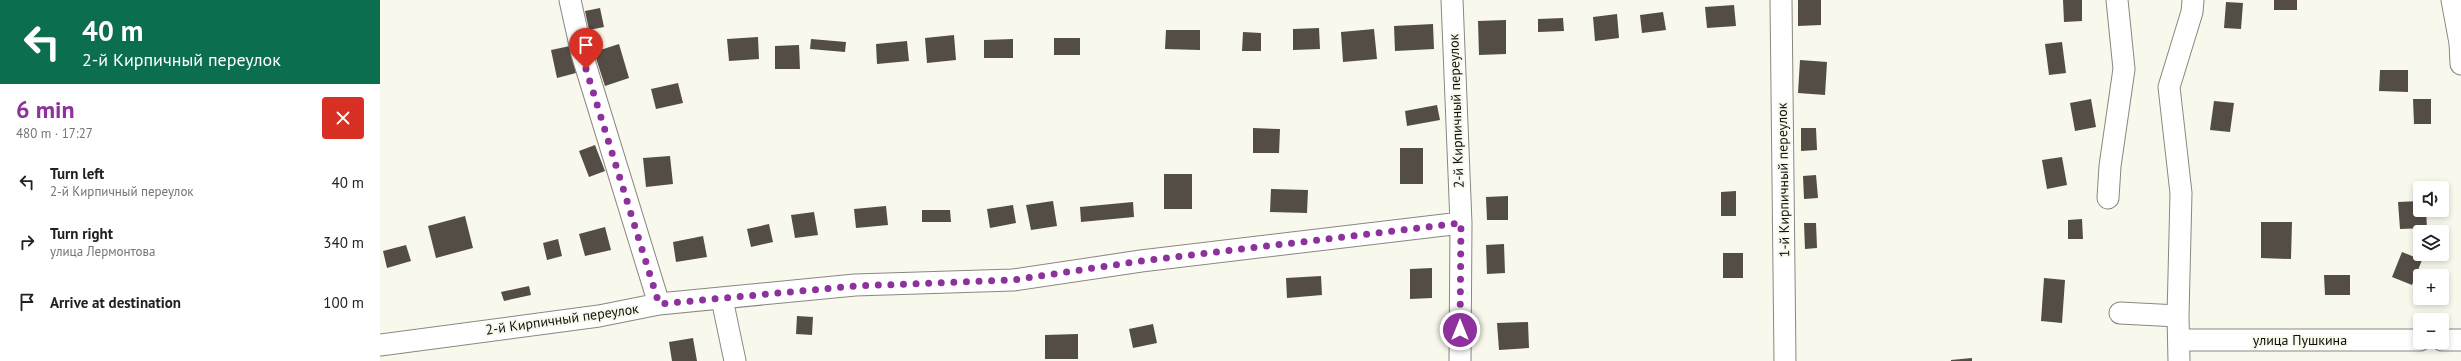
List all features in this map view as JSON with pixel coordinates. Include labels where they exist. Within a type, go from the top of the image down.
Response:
[{"type":"street","points":[[570,0],[582,54],[659,304]]},
{"type":"street","name":"2-й Кирпичный переулок","points":[[1452,0],[1461,223],[1460,361]]},
{"type":"street","name":"1-й Кирпичный переулок","points":[[1782,0],[1785,361]]},
{"type":"street","points":[[2108,198],[2110,166],[2124,69],[2117,0]]},
{"type":"street","points":[[2179,361],[2178,316],[2181,193],[2169,87],[2192,12],[2193,0]]},
{"type":"street","points":[[2452,0],[2460,43],[2461,64]]},
{"type":"street","name":"2-й Кирпичный переулок","points":[[380,345],[599,316],[659,304],[855,286],[1013,280],[1141,261],[1461,223]]},
{"type":"street","points":[[722,299],[735,361]]},
{"type":"street","points":[[2120,313],[2178,316]]},
{"type":"street","name":"улица Пушкина","points":[[2179,340],[2413,340]]},
{"type":"street","points":[[2449,340],[2461,340]]},
{"type":"building","points":[[1798,0],[1821,0],[1821,25],[1798,26]]},
{"type":"building","points":[[2063,0],[2082,0],[2082,21],[2064,22]]},
{"type":"building","points":[[2274,0],[2297,0],[2297,10],[2274,10]]},
{"type":"building","points":[[2226,2],[2243,3],[2241,29],[2224,28]]},
{"type":"building","points":[[1734,5],[1736,26],[1707,28],[1705,7]]},
{"type":"building","points":[[600,8],[604,27],[589,30],[585,11]]},
{"type":"building","points":[[1663,12],[1666,30],[1642,33],[1640,15]]},
{"type":"building","points":[[1617,14],[1619,38],[1595,41],[1593,17]]},
{"type":"building","points":[[1563,18],[1564,31],[1538,32],[1538,19]]},
{"type":"building","points":[[1506,20],[1506,54],[1479,55],[1478,21]]},
{"type":"building","points":[[1433,24],[1434,49],[1395,51],[1394,26]]},
{"type":"building","points":[[1319,28],[1320,49],[1293,50],[1293,29]]},
{"type":"building","points":[[1374,29],[1377,59],[1343,62],[1341,32]]},
{"type":"building","points":[[1166,30],[1200,30],[1200,50],[1165,49]]},
{"type":"building","points":[[1243,32],[1261,33],[1261,51],[1242,51]]},
{"type":"building","points":[[954,35],[956,60],[927,63],[925,38]]},
{"type":"building","points":[[758,37],[759,59],[729,61],[727,39]]},
{"type":"building","points":[[1054,38],[1080,38],[1080,55],[1054,55]]},
{"type":"building","points":[[811,39],[846,42],[845,52],[810,49]]},
{"type":"building","points":[[1013,39],[1013,58],[984,58],[984,40]]},
{"type":"building","points":[[907,41],[909,61],[877,64],[876,44]]},
{"type":"building","points":[[2062,42],[2066,73],[2049,75],[2045,44]]},
{"type":"building","points":[[619,44],[629,78],[605,86],[594,52]]},
{"type":"building","points":[[799,45],[800,69],[775,69],[775,46]]},
{"type":"building","points":[[570,46],[576,73],[557,78],[551,50]]},
{"type":"building","points":[[1800,60],[1827,62],[1825,95],[1798,93]]},
{"type":"building","points":[[2380,70],[2408,70],[2408,92],[2379,91]]},
{"type":"building","points":[[678,83],[683,103],[656,109],[651,89]]},
{"type":"building","points":[[2091,99],[2096,127],[2075,131],[2070,103]]},
{"type":"building","points":[[2413,99],[2431,99],[2431,124],[2414,124]]},
{"type":"building","points":[[2214,101],[2234,103],[2230,132],[2210,130]]},
{"type":"building","points":[[1437,105],[1440,120],[1407,126],[1405,111]]},
{"type":"building","points":[[1253,128],[1280,129],[1279,153],[1253,153]]},
{"type":"building","points":[[1801,128],[1816,128],[1817,150],[1801,151]]},
{"type":"building","points":[[595,145],[605,171],[589,177],[579,151]]},
{"type":"building","points":[[1400,148],[1423,148],[1423,184],[1400,184]]},
{"type":"building","points":[[670,156],[673,184],[646,187],[643,158]]},
{"type":"building","points":[[2062,157],[2067,185],[2047,189],[2042,160]]},
{"type":"building","points":[[1164,174],[1192,174],[1192,209],[1164,209]]},
{"type":"building","points":[[1816,175],[1818,198],[1804,199],[1803,176]]},
{"type":"building","points":[[1271,189],[1308,190],[1307,213],[1270,212]]},
{"type":"building","points":[[1736,191],[1736,216],[1721,216],[1721,192]]},
{"type":"building","points":[[1508,196],[1508,220],[1487,220],[1486,197]]},
{"type":"building","points":[[1053,201],[1057,226],[1031,230],[1026,205]]},
{"type":"building","points":[[2413,201],[2413,217],[2426,217],[2427,225],[2413,225],[2413,229],[2400,229],[2398,202]]},
{"type":"building","points":[[1133,202],[1134,217],[1081,222],[1080,207]]},
{"type":"building","points":[[1013,205],[1016,223],[990,228],[987,209]]},
{"type":"building","points":[[886,206],[888,225],[856,228],[854,209]]},
{"type":"building","points":[[922,210],[950,210],[951,222],[922,222]]},
{"type":"building","points":[[814,212],[818,235],[795,238],[791,215]]},
{"type":"building","points":[[465,216],[473,248],[436,258],[428,226]]},
{"type":"building","points":[[2082,219],[2083,239],[2068,239],[2068,220]]},
{"type":"building","points":[[2261,222],[2292,222],[2291,259],[2261,258]]},
{"type":"building","points":[[1804,223],[1816,223],[1817,248],[1805,249]]},
{"type":"building","points":[[769,224],[773,242],[751,247],[747,229]]},
{"type":"building","points":[[605,227],[611,250],[585,256],[579,234]]},
{"type":"building","points":[[703,236],[707,257],[676,262],[673,242]]},
{"type":"building","points":[[558,239],[562,256],[547,260],[543,243]]},
{"type":"building","points":[[1504,244],[1505,273],[1487,274],[1486,245]]},
{"type":"building","points":[[406,245],[411,261],[387,268],[383,251]]},
{"type":"building","points":[[2402,252],[2413,256],[2413,261],[2422,261],[2418,269],[2413,269],[2412,285],[2392,277]]},
{"type":"building","points":[[1723,253],[1743,253],[1743,278],[1723,278]]},
{"type":"building","points":[[1432,268],[1432,298],[1410,299],[1410,269]]},
{"type":"building","points":[[2324,275],[2350,275],[2350,295],[2325,295]]},
{"type":"building","points":[[1321,276],[1322,295],[1287,298],[1286,278]]},
{"type":"building","points":[[2044,278],[2065,280],[2062,323],[2041,321]]},
{"type":"building","points":[[529,286],[531,295],[504,301],[501,292]]},
{"type":"building","points":[[797,316],[813,317],[812,335],[796,334]]},
{"type":"building","points":[[1528,322],[1529,348],[1499,350],[1497,323]]},
{"type":"building","points":[[1153,324],[1157,343],[1133,348],[1129,329]]},
{"type":"building","points":[[1078,334],[1078,359],[1045,359],[1045,335]]},
{"type":"building","points":[[693,338],[697,361],[672,361],[669,342]]},
{"type":"building","points":[[1972,358],[1972,361],[1951,361],[1951,360]]},
{"type":"route","points":[[586,69],[659,304],[855,286],[1013,280],[1141,261],[1461,223],[1460,330]]}]
